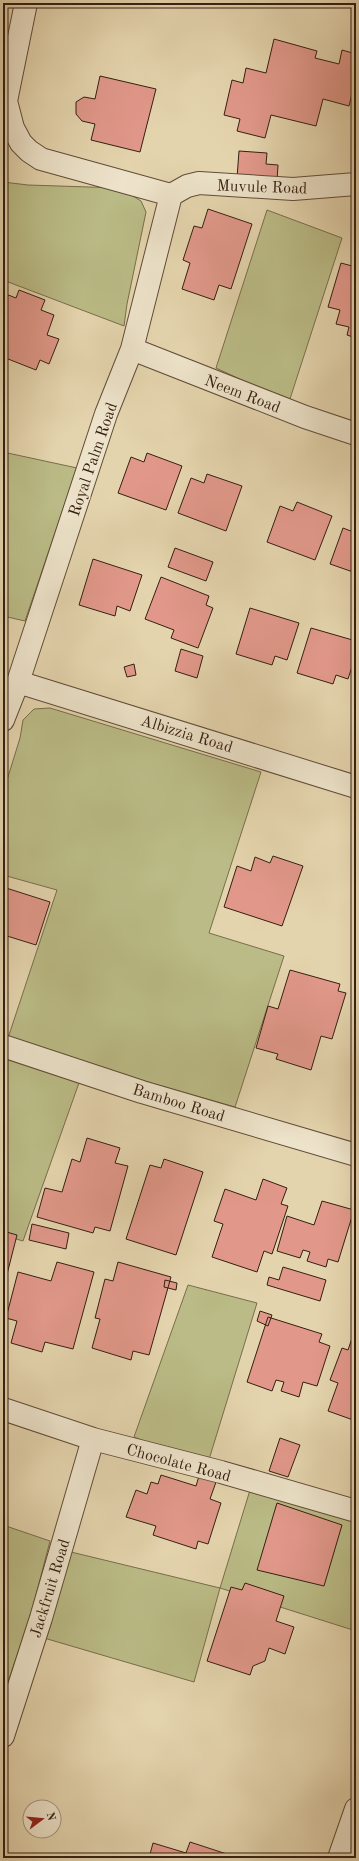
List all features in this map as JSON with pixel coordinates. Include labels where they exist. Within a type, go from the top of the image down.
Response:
[{"type":"street","points":[[26,3],[6,101],[13,128],[21,143],[29,151],[41,159],[171,195]]},
{"type":"street","name":"Muvule Road","points":[[171,195],[187,186],[199,183],[293,189],[356,184]]},
{"type":"street","name":"Royal Palm Road","points":[[3,720],[18,682],[106,414],[132,349],[171,195]]},
{"type":"street","name":"Neem Road","points":[[132,349],[304,417],[356,434]]},
{"type":"street","name":"Albizzia Road","points":[[18,682],[356,787]]},
{"type":"street","name":"Bamboo Road","points":[[3,1046],[142,1092],[356,1156]]},
{"type":"street","name":"Chocolate Road","points":[[3,1409],[93,1439],[221,1472],[356,1511]]},
{"type":"street","name":"Jackfruit Road","points":[[3,1736],[41,1618],[93,1439]]},
{"type":"street","points":[[339,1858],[356,1809]]},
{"type":"green space","points":[[3,182],[28,185],[120,188],[141,201],[146,212],[127,304],[124,326],[3,280]]},
{"type":"green space","points":[[267,210],[342,238],[289,402],[216,368]]},
{"type":"green space","points":[[3,452],[77,468],[25,621],[3,616]]},
{"type":"green space","points":[[50,708],[261,772],[209,933],[284,956],[235,1107],[78,1062],[8,1038],[57,890],[3,875],[3,793],[20,738],[23,720],[34,709]]},
{"type":"green space","points":[[3,1055],[80,1080],[23,1241],[3,1235]]},
{"type":"green space","points":[[188,1285],[257,1303],[207,1466],[134,1437]]},
{"type":"green space","points":[[254,1477],[356,1512],[356,1631],[220,1588]]},
{"type":"green space","points":[[3,1525],[50,1541],[31,1614],[3,1697]]},
{"type":"green space","points":[[71,1552],[220,1588],[194,1682],[44,1638]]},
{"type":"building","points":[[274,39],[317,51],[315,58],[339,64],[342,50],[356,54],[356,95],[352,94],[349,106],[323,99],[316,126],[271,115],[265,138],[237,131],[240,119],[224,115],[232,80],[243,83],[246,68],[266,73]]},
{"type":"building","points":[[100,76],[156,89],[140,152],[91,140],[95,124],[82,121],[76,114],[76,102],[84,97],[95,99]]},
{"type":"building","points":[[239,151],[267,153],[266,164],[278,165],[277,181],[237,178]]},
{"type":"building","points":[[208,209],[252,224],[231,289],[219,285],[214,300],[182,289],[190,263],[183,260],[194,226],[202,228]]},
{"type":"building","points":[[341,263],[356,267],[356,338],[347,335],[349,327],[336,324],[340,310],[328,307]]},
{"type":"building","points":[[19,290],[45,300],[41,310],[54,315],[47,335],[59,339],[49,364],[40,360],[36,370],[3,357],[3,293],[16,298]]},
{"type":"building","points":[[147,453],[182,466],[166,510],[118,493],[131,457],[144,462]]},
{"type":"building","points":[[207,474],[242,486],[226,531],[178,513],[191,478],[204,483]]},
{"type":"building","points":[[297,502],[332,516],[315,560],[267,542],[280,506],[293,511]]},
{"type":"building","points":[[343,528],[356,533],[356,573],[330,564]]},
{"type":"building","points":[[175,548],[213,562],[206,581],[168,567]]},
{"type":"building","points":[[93,559],[142,575],[130,611],[117,606],[115,616],[79,605]]},
{"type":"building","points":[[161,577],[209,596],[206,605],[213,608],[198,648],[171,638],[174,630],[145,619]]},
{"type":"building","points":[[250,608],[299,623],[287,660],[275,656],[272,665],[236,654]]},
{"type":"building","points":[[311,628],[356,641],[356,654],[348,679],[336,675],[333,684],[297,673]]},
{"type":"building","points":[[181,649],[203,656],[197,678],[175,671]]},
{"type":"building","points":[[134,664],[136,675],[127,677],[124,667]]},
{"type":"building","points":[[273,856],[303,866],[282,926],[224,907],[237,866],[251,871],[255,857],[270,863]]},
{"type":"building","points":[[3,887],[50,902],[36,945],[7,936],[5,944],[3,944]]},
{"type":"building","points":[[290,970],[340,984],[338,991],[346,993],[332,1039],[321,1036],[311,1070],[276,1059],[278,1054],[256,1048],[268,1006],[278,1009]]},
{"type":"building","points":[[87,1138],[120,1148],[115,1163],[128,1166],[110,1231],[95,1227],[93,1233],[37,1217],[45,1188],[62,1192],[72,1159],[80,1162]]},
{"type":"building","points":[[164,1159],[203,1172],[176,1255],[126,1239],[150,1165],[161,1168]]},
{"type":"building","points":[[263,1179],[287,1188],[281,1204],[288,1206],[272,1254],[264,1251],[257,1272],[212,1257],[223,1224],[214,1221],[225,1189],[256,1200]]},
{"type":"building","points":[[322,1201],[354,1210],[338,1262],[328,1259],[326,1267],[307,1261],[310,1252],[303,1250],[300,1258],[277,1251],[287,1216],[314,1225]]},
{"type":"building","points":[[32,1224],[69,1233],[66,1249],[29,1240]]},
{"type":"building","points":[[3,1231],[17,1235],[3,1290]]},
{"type":"building","points":[[57,1262],[94,1272],[73,1349],[45,1342],[42,1352],[11,1343],[17,1321],[6,1318],[18,1272],[51,1281]]},
{"type":"building","points":[[118,1262],[171,1277],[149,1355],[133,1351],[131,1360],[92,1348],[100,1319],[95,1318],[105,1279],[113,1281]]},
{"type":"building","points":[[283,1267],[326,1280],[320,1301],[267,1285],[269,1277],[279,1280]]},
{"type":"building","points":[[165,1280],[177,1283],[176,1290],[164,1287]]},
{"type":"building","points":[[260,1311],[272,1315],[268,1326],[257,1321]]},
{"type":"building","points":[[268,1317],[322,1334],[319,1342],[330,1346],[317,1386],[303,1382],[299,1397],[281,1391],[284,1382],[276,1380],[272,1391],[247,1382]]},
{"type":"building","points":[[354,1332],[356,1333],[356,1421],[328,1411],[338,1383],[330,1380],[342,1348],[348,1350]]},
{"type":"building","points":[[280,1438],[300,1445],[288,1477],[269,1471]]},
{"type":"building","points":[[161,1475],[196,1486],[199,1476],[216,1482],[210,1499],[221,1503],[208,1544],[198,1541],[196,1549],[153,1535],[156,1526],[126,1517],[136,1490],[147,1494],[151,1482],[158,1484]]},
{"type":"building","points":[[277,1503],[342,1525],[324,1586],[257,1570]]},
{"type":"building","points":[[245,1583],[284,1596],[276,1621],[294,1627],[285,1654],[269,1648],[265,1661],[253,1666],[250,1675],[207,1661],[231,1587],[242,1590]]},
{"type":"building","points":[[356,1611],[356,1623],[352,1622]]},
{"type":"building","points":[[190,1842],[239,1858],[149,1858],[153,1843],[186,1853]]}]
